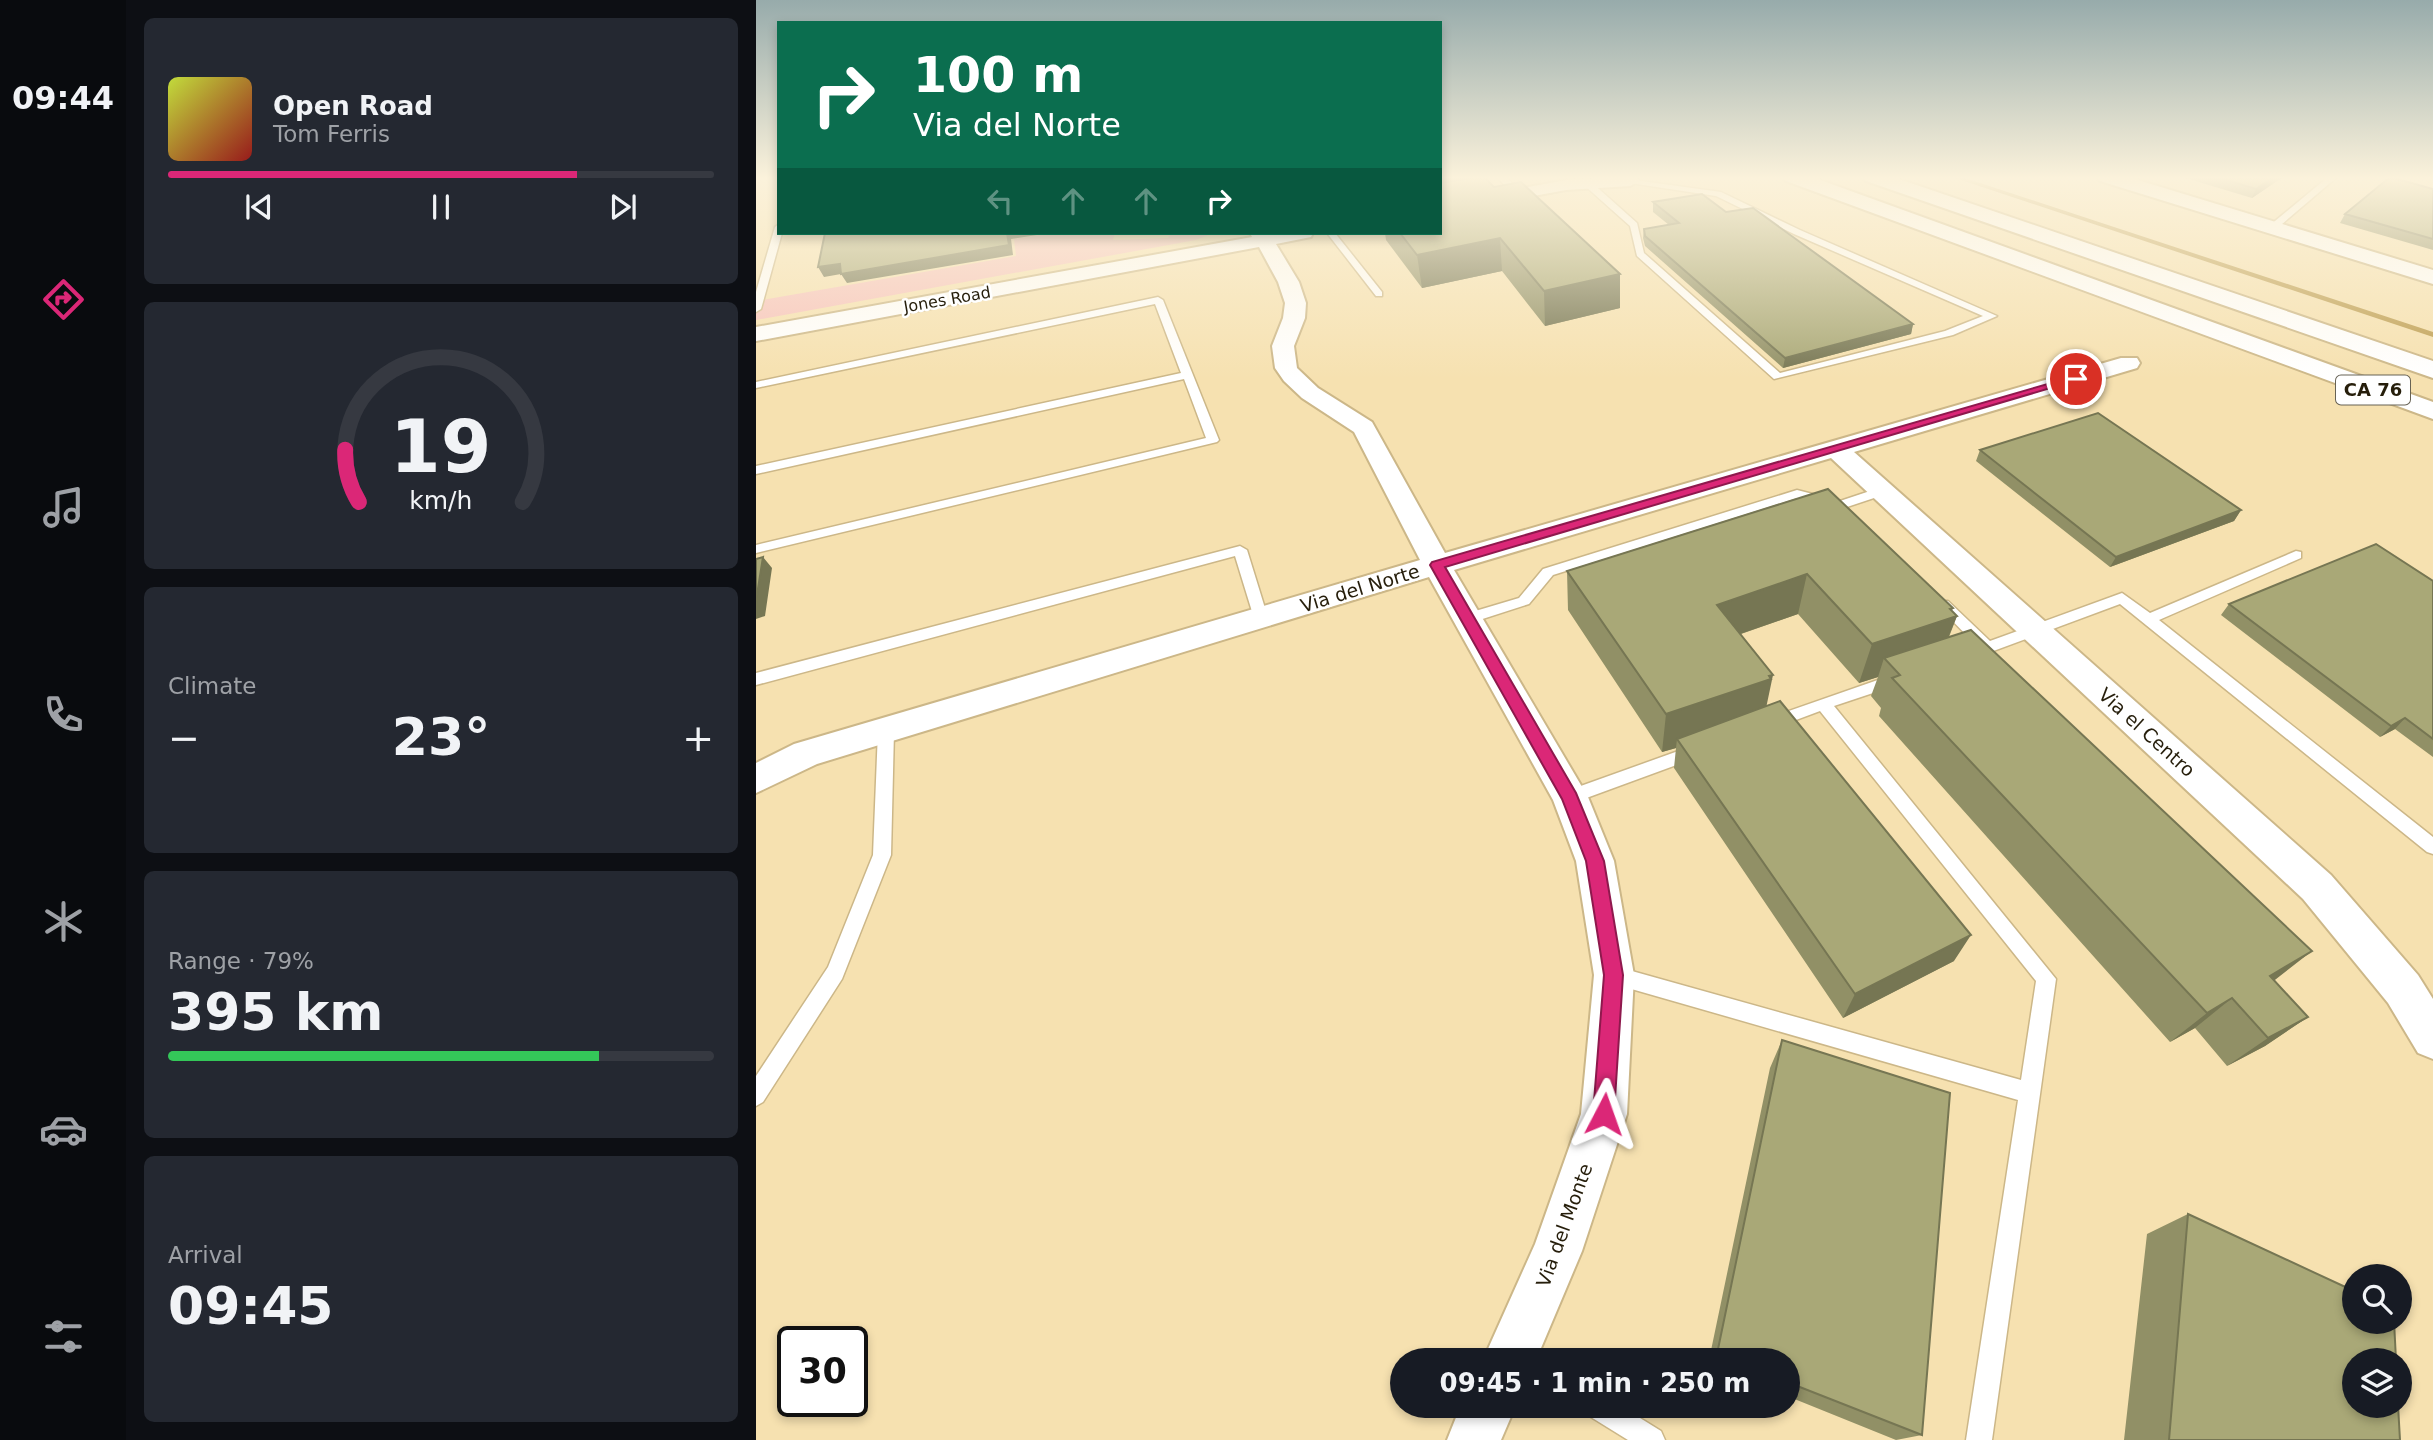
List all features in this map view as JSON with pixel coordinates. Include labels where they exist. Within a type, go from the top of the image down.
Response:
[{"type":"main road","name":"CA 76","points":[[1977,244],[2433,411]]},
{"type":"main road","name":"CA 76","points":[[2068,244],[2433,370]]},
{"type":"main road","points":[[2325,244],[2433,277]]},
{"type":"street","name":"Jones Road","points":[[756,334],[1224,244]]},
{"type":"street","name":"Via del Monte","points":[[1266,244],[1293,293],[1296,310],[1281,349],[1285,366],[1295,381],[1363,427],[1467,619],[1570,797],[1595,861],[1614,975],[1604,1114],[1557,1251],[1518,1348]]},
{"type":"street","name":"Via del Norte","points":[[756,779],[806,754],[1437,565],[2129,363]]},
{"type":"street","name":"Via el Centro","points":[[1836,449],[2317,887],[2403,989],[2433,1038]]},
{"type":"street","points":[[1474,1440],[1483,1418]]},
{"type":"lane","points":[[756,309],[774,244]]},
{"type":"lane","points":[[1340,244],[1379,294]]},
{"type":"lane","points":[[1638,244],[1640,254],[1778,377],[1949,334],[1992,316],[1825,244]]},
{"type":"lane","points":[[756,385],[1158,300],[1213,440],[756,549]]},
{"type":"lane","points":[[756,470],[1186,375]]},
{"type":"lane","points":[[1467,619],[1524,601],[1548,572],[1797,494],[1846,510],[1882,491]]},
{"type":"lane","points":[[756,679],[1240,550],[1261,618]]},
{"type":"lane","points":[[2148,619],[2296,555]]},
{"type":"lane","points":[[1930,591],[1988,648]]},
{"type":"lane","points":[[1950,661],[2036,632],[2122,598],[2433,847]]},
{"type":"lane","points":[[1760,727],[1912,674]]},
{"type":"lane","points":[[1823,704],[2046,979],[1979,1440]]},
{"type":"lane","points":[[756,1095],[835,973],[882,855],[886,731]]},
{"type":"lane","points":[[1570,797],[1709,746]]},
{"type":"lane","points":[[1614,975],[2029,1093]]},
{"type":"lane","points":[[1616,1418],[1652,1440]]},
{"type":"shaded area","points":[[1015,244],[1173,244],[756,320],[756,301],[1016,256]]},
{"type":"building","points":[[823,244],[1009,245],[841,274],[840,264],[818,267]]},
{"type":"building","points":[[1409,244],[1470,244],[1417,255]]},
{"type":"building","points":[[1505,244],[1588,244],[1620,274],[1544,291]]},
{"type":"building","points":[[1654,244],[1803,244],[1913,324],[1785,358]]},
{"type":"building","points":[[2098,413],[2241,510],[2116,557],[1980,450]]},
{"type":"building","points":[[1828,489],[1953,608],[1950,609],[1957,616],[1872,644],[1807,574],[1717,605],[1773,675],[1769,676],[1771,679],[1666,714],[1567,571]]},
{"type":"building","points":[[2376,544],[2433,581],[2433,739],[2405,718],[2391,726],[2229,604]]},
{"type":"building","points":[[763,557],[756,601],[756,559]]},
{"type":"building","points":[[1971,630],[2312,951],[2270,976],[2308,1017],[2268,1038],[2232,998],[2207,1013],[1892,678],[1900,675],[1884,658]]},
{"type":"building","points":[[1780,701],[1971,935],[1855,994],[1677,739]]},
{"type":"building","points":[[1782,1040],[1950,1093],[1922,1435],[1800,1387],[1800,1348],[1718,1348]]},
{"type":"building","points":[[2188,1214],[2342,1285],[2342,1334],[2395,1334],[2395,1348],[2342,1348],[2342,1418],[2399,1418],[2400,1440],[2169,1440]]},
{"type":"waterway","points":[[2158,244],[2433,335]]},
{"type":"route","points":[[1604,1114],[1614,975],[1595,861],[1570,797],[1437,565],[2076,379]]}]
